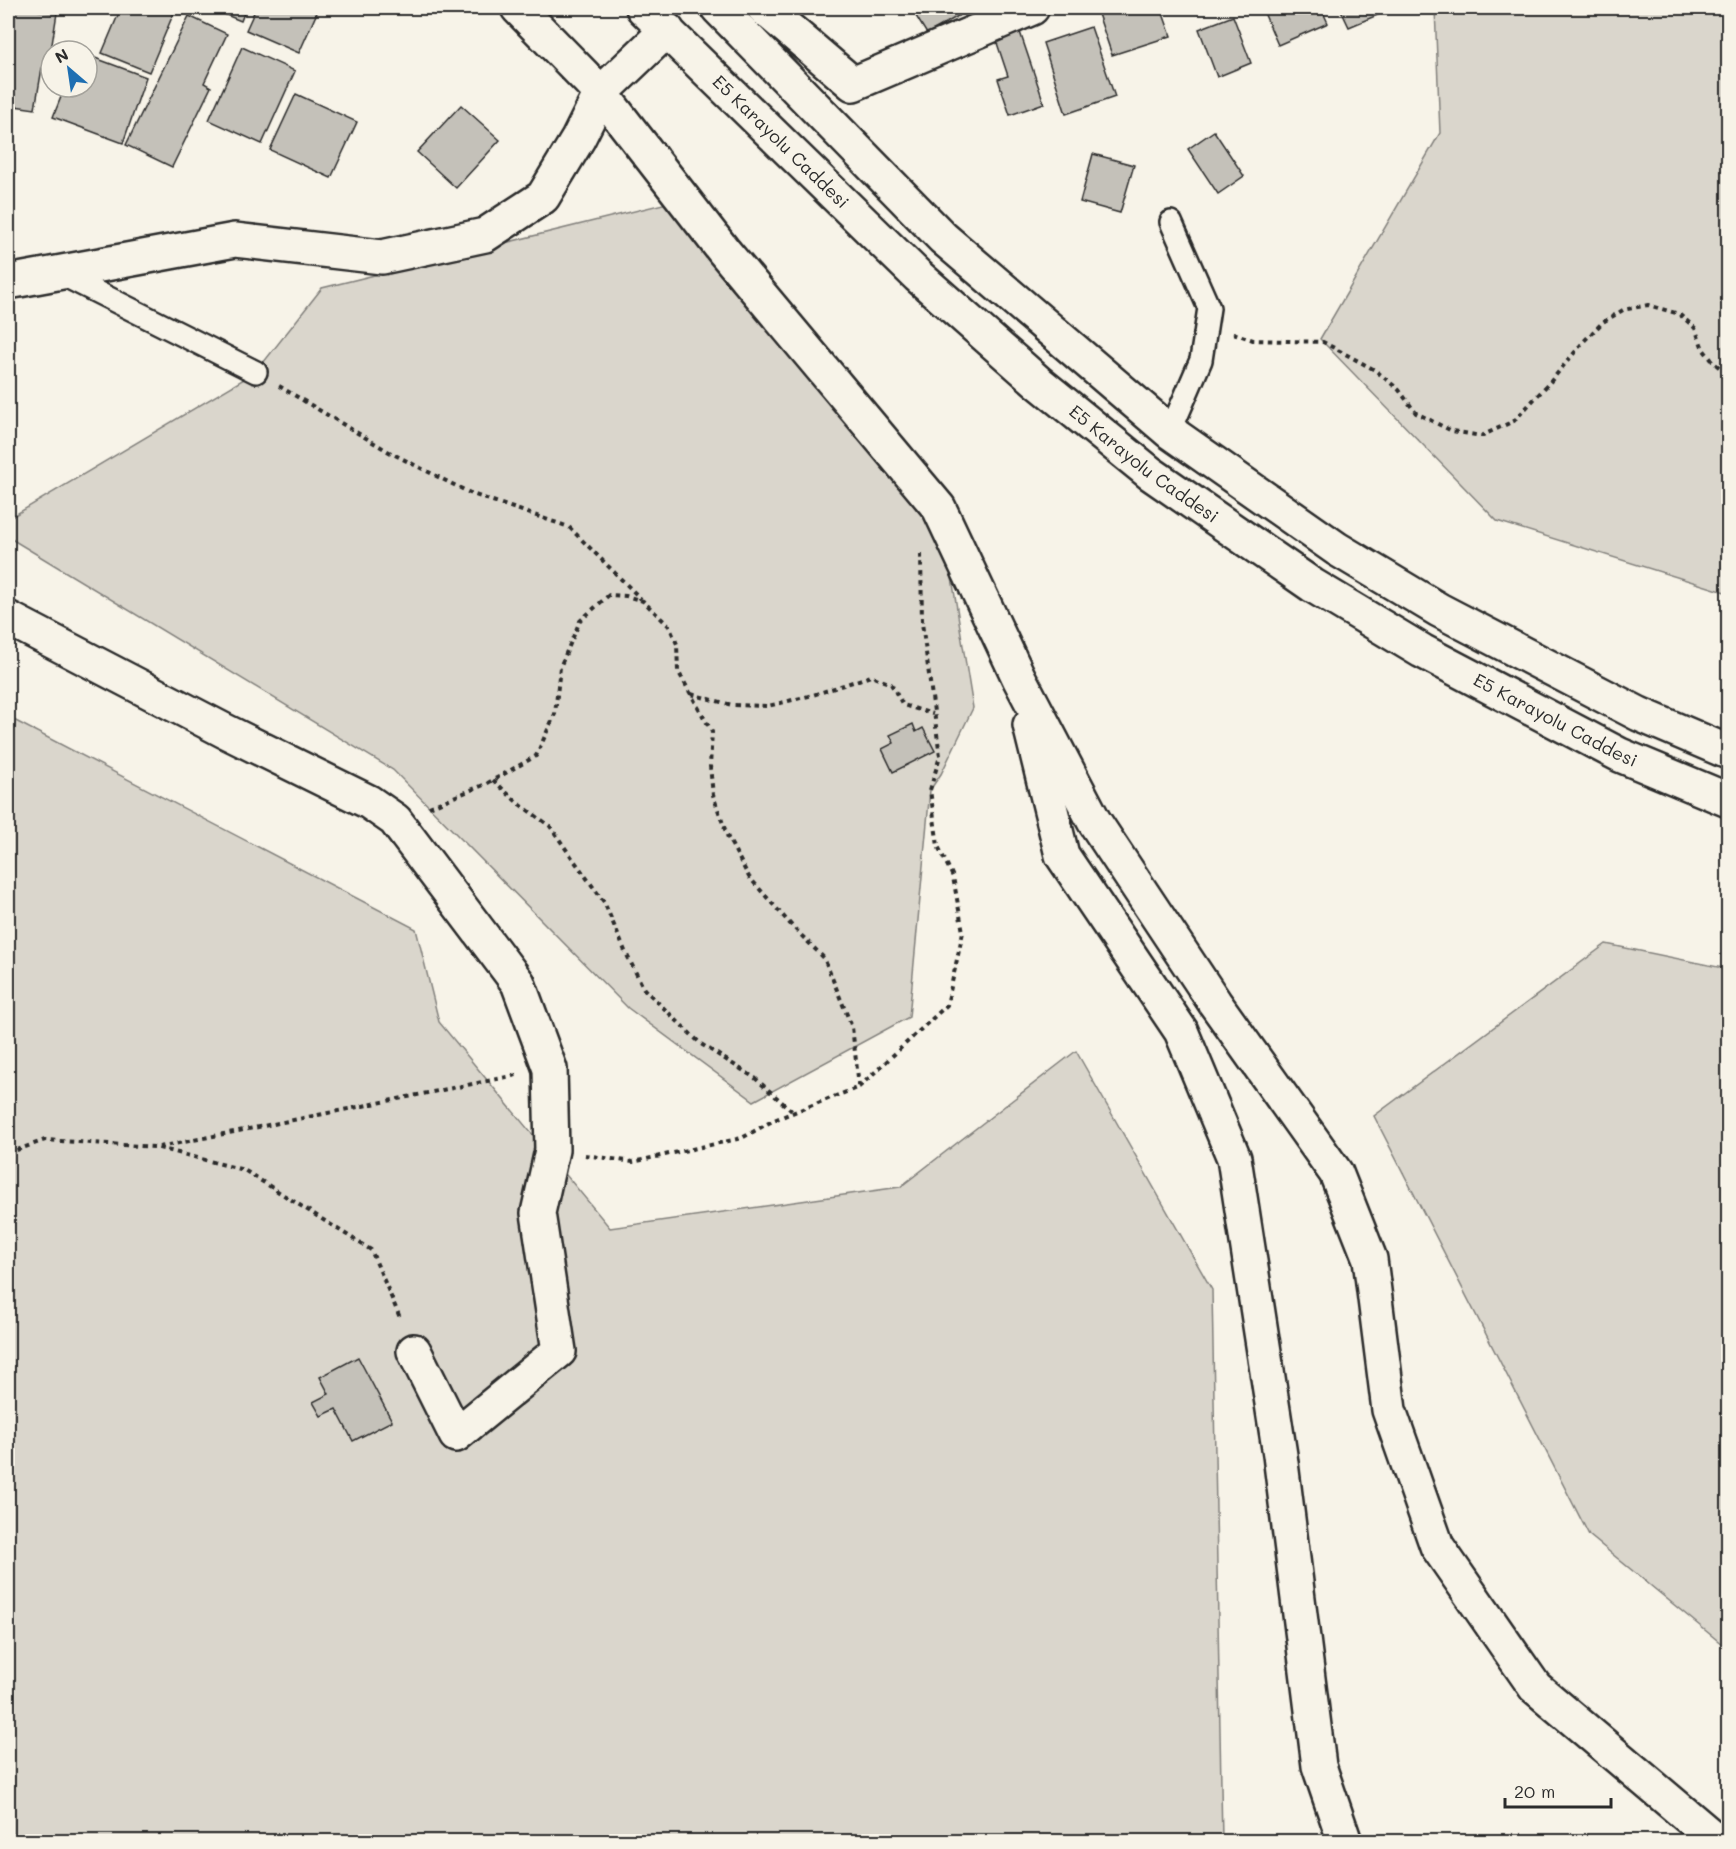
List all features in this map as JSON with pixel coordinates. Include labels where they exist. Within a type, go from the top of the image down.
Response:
[{"type":"main road","points":[[518,8],[601,93],[723,250],[939,508],[1019,678],[1094,821],[1215,1003],[1336,1173],[1370,1259],[1389,1410],[1437,1546],[1535,1687],[1718,1842]]},
{"type":"main road","name":"E5 Karayolu Caddesi","points":[[643,8],[918,276],[1038,382],[1150,473],[1312,585],[1422,651],[1620,755],[1728,800]]},
{"type":"main road","points":[[718,8],[943,238],[1170,432],[1337,549],[1439,610],[1639,714],[1728,752]]},
{"type":"main road","points":[[764,8],[853,84],[1032,8]]},
{"type":"main road","points":[[8,282],[235,240],[382,257],[485,235],[543,196],[578,139],[601,93],[667,30]]},
{"type":"main road","points":[[8,618],[225,731],[369,801],[395,820],[518,983],[550,1069],[552,1150],[538,1213],[559,1351],[456,1435],[414,1351]]},
{"type":"main road","points":[[1019,678],[1062,855],[1181,1031],[1234,1158],[1280,1455],[1319,1766],[1345,1842]]},
{"type":"lane","points":[[1170,432],[1201,360],[1209,308],[1171,222]]},
{"type":"lane","points":[[59,273],[256,372]]},
{"type":"path","points":[[1207,325],[1253,340],[1323,342],[1375,370],[1399,390],[1416,413],[1452,431],[1481,436],[1514,421],[1551,381],[1584,340],[1603,322],[1623,310],[1648,305],[1679,314],[1695,328],[1702,349],[1728,374]]},
{"type":"path","points":[[256,372],[391,453],[472,494],[569,527],[669,626],[677,644],[678,671],[711,732],[710,766],[713,795],[728,838],[749,877],[824,958],[852,1027],[859,1087]]},
{"type":"path","points":[[552,1150],[633,1162],[742,1138],[774,1120],[859,1087],[947,1005],[963,932],[953,878],[938,846],[930,790],[940,756],[922,623],[920,558],[939,508]]},
{"type":"path","points":[[395,820],[493,780],[536,756],[555,714],[560,667],[580,621],[609,595],[626,596],[643,601]]},
{"type":"path","points":[[691,694],[732,705],[768,706],[813,695],[871,676],[891,684],[903,705],[933,714]]},
{"type":"path","points":[[493,780],[518,803],[550,826],[604,902],[644,989],[701,1044],[755,1078],[794,1112]]},
{"type":"path","points":[[155,1148],[550,1069]]},
{"type":"path","points":[[8,1153],[45,1140],[155,1148],[244,1170],[371,1250],[414,1351]]},
{"type":"shaded area","points":[[1435,8],[1728,8],[1728,593],[1497,521],[1320,339],[1440,133]]},
{"type":"shaded area","points":[[671,202],[947,547],[973,708],[941,774],[930,790],[909,1017],[754,1101],[628,1008],[393,770],[8,537],[8,519],[256,372],[322,288]]},
{"type":"shaded area","points":[[8,717],[416,929],[439,1022],[610,1228],[900,1187],[1076,1051],[1212,1290],[1222,1841],[8,1841]]},
{"type":"shaded area","points":[[1606,944],[1728,969],[1728,1649],[1589,1535],[1374,1116]]},
{"type":"building","points":[[8,8],[57,13],[53,39],[39,39],[39,86],[35,109],[8,105]]},
{"type":"building","points":[[121,8],[175,10],[149,72],[102,53]]},
{"type":"building","points":[[209,8],[246,8],[241,21]]},
{"type":"building","points":[[256,8],[319,8],[299,53],[246,30]]},
{"type":"building","points":[[911,8],[972,8],[927,34]]},
{"type":"building","points":[[1096,8],[1161,8],[1171,36],[1112,55]]},
{"type":"building","points":[[1262,8],[1321,8],[1328,23],[1278,45]]},
{"type":"building","points":[[1340,8],[1394,8],[1349,27]]},
{"type":"building","points":[[189,16],[227,34],[204,83],[211,87],[172,167],[126,145]]},
{"type":"building","points":[[1233,16],[1251,63],[1217,77],[1199,29]]},
{"type":"building","points":[[1091,27],[1115,97],[1066,114],[1043,43]]},
{"type":"building","points":[[1020,32],[1044,103],[1010,115],[998,79],[1008,76],[996,40]]},
{"type":"building","points":[[242,47],[295,71],[262,144],[209,120]]},
{"type":"building","points":[[99,59],[146,77],[123,143],[53,117],[60,99],[99,99]]},
{"type":"building","points":[[296,94],[357,122],[331,178],[270,150]]},
{"type":"building","points":[[461,105],[500,140],[456,188],[417,152]]},
{"type":"building","points":[[1214,131],[1244,176],[1218,194],[1188,149]]},
{"type":"building","points":[[1093,154],[1134,165],[1120,213],[1080,202]]},
{"type":"building","points":[[913,724],[916,732],[923,728],[935,751],[893,772],[882,749],[894,743],[890,735]]},
{"type":"building","points":[[358,1357],[392,1421],[353,1441],[336,1409],[321,1416],[313,1402],[329,1394],[320,1377]]}]
